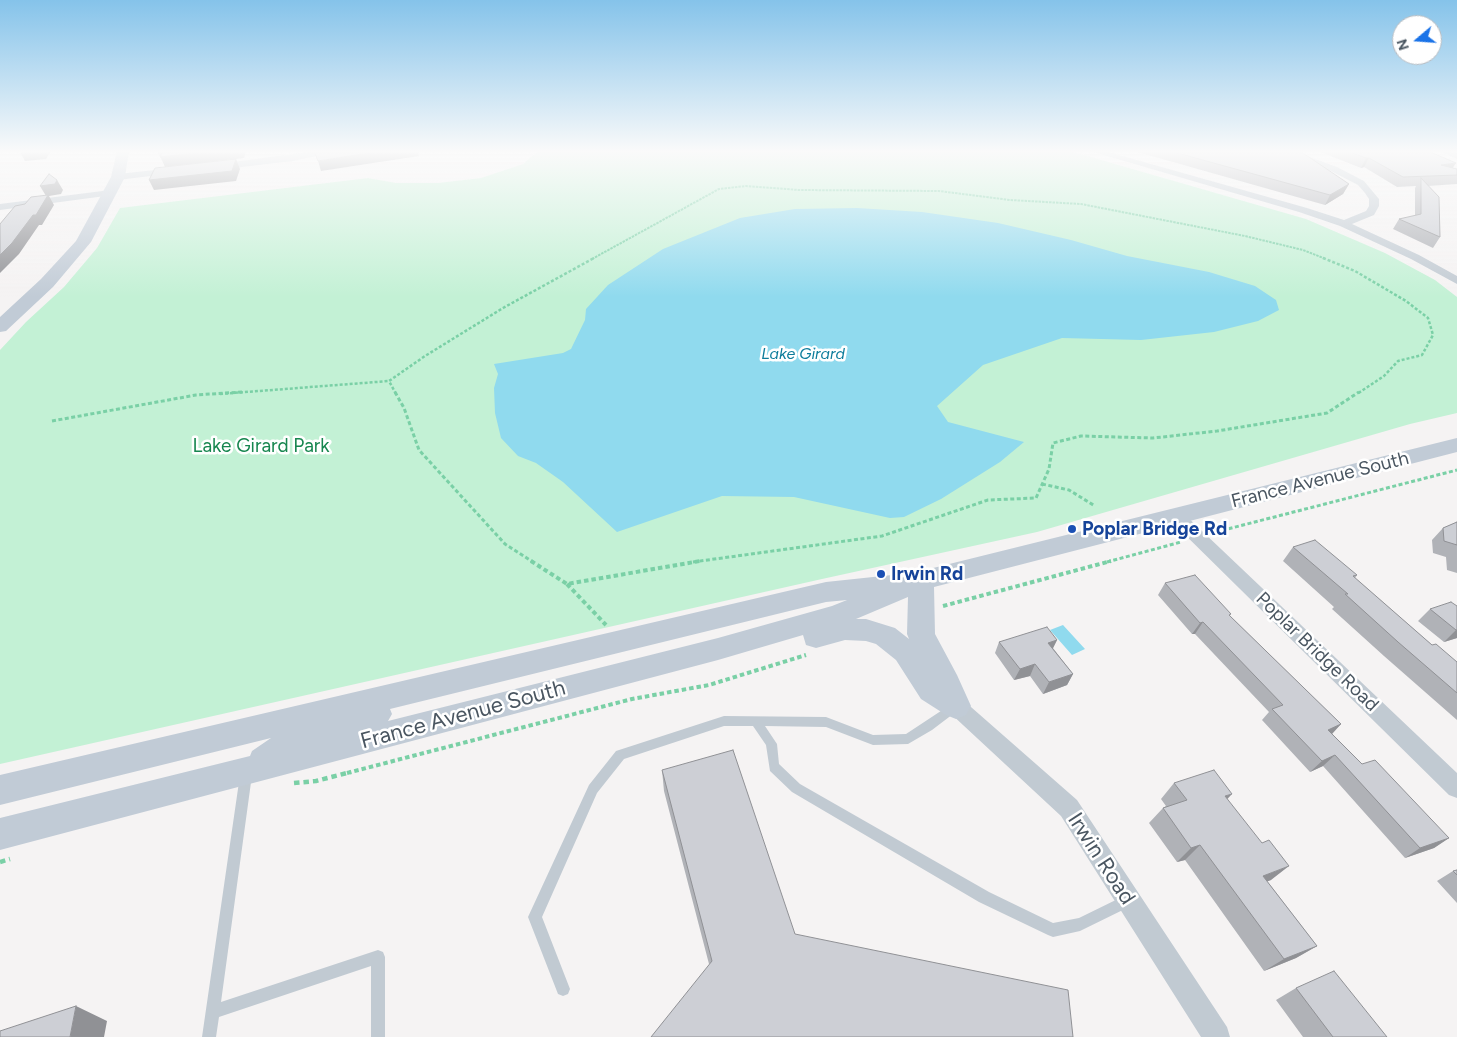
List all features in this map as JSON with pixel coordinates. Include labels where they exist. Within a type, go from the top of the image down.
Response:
[{"type":"main road","points":[[0,327],[68,261],[83,242],[106,199]]},
{"type":"main road","name":"France Avenue South","points":[[0,790],[826,592],[921,581],[1457,445]]},
{"type":"main road","points":[[921,581],[921,634],[928,651],[947,684],[956,706]]},
{"type":"main road","name":"France Avenue South","points":[[0,834],[718,649],[838,615],[921,581]]},
{"type":"main road","points":[[718,649],[799,641],[845,629],[866,630],[884,636],[906,652],[931,690],[956,706]]},
{"type":"main road","points":[[246,772],[293,741],[401,706],[433,685]]},
{"type":"street","points":[[0,207],[60,199]]},
{"type":"street","points":[[1266,199],[1344,224],[1415,257],[1457,281]]},
{"type":"street","points":[[1344,224],[1370,213],[1374,206],[1374,199]]},
{"type":"street","name":"Poplar Bridge Road","points":[[1176,516],[1457,788]]},
{"type":"street","name":"Irwin Road","points":[[956,706],[1069,808],[1217,1037]]},
{"type":"lane","points":[[563,989],[535,917],[594,789],[620,755],[724,721],[826,722],[873,740],[908,739],[956,706]]},
{"type":"lane","points":[[756,722],[771,744],[774,767],[796,788],[984,897],[1053,930],[1080,924],[1128,900]]},
{"type":"lane","points":[[209,1037],[246,772]]},
{"type":"lane","points":[[212,1012],[378,956],[378,1037]]},
{"type":"path","points":[[52,422],[196,395],[389,381],[424,356],[503,308],[701,199]]},
{"type":"path","points":[[567,584],[704,560],[882,536],[988,500],[1036,498],[1049,469],[1053,443],[1081,436],[1153,438],[1278,423],[1327,413],[1384,376],[1398,361],[1422,355],[1433,335],[1428,318],[1406,301],[1355,271],[1303,250],[1142,214],[1081,204],[1005,199]]},
{"type":"path","points":[[389,381],[404,408],[419,450],[505,544],[567,584],[607,626]]},
{"type":"path","points":[[1214,532],[1457,470]]},
{"type":"path","points":[[1042,484],[1069,490],[1095,506]]},
{"type":"path","points":[[934,609],[1179,542]]},
{"type":"path","points":[[288,784],[316,781],[632,698],[708,685],[811,654]]},
{"type":"path","points":[[0,862],[19,856]]},
{"type":"green space","name":"Lake Girard Park","points":[[191,199],[1238,199],[1306,219],[1385,253],[1435,280],[1457,297],[1457,413],[1410,424],[1037,532],[0,764],[0,350],[26,322],[64,287],[97,248],[120,208]]},
{"type":"water","name":"Lake Girard","points":[[857,208],[922,212],[998,223],[1071,240],[1127,256],[1209,272],[1255,286],[1276,300],[1279,310],[1258,321],[1214,332],[1141,340],[1062,338],[983,365],[937,406],[948,422],[1024,442],[1000,462],[941,499],[904,517],[890,518],[794,497],[722,496],[617,532],[563,482],[536,463],[518,456],[501,438],[495,413],[494,388],[498,374],[494,364],[563,353],[571,349],[585,320],[586,309],[608,285],[663,249],[740,218],[795,209]]},
{"type":"water","points":[[1063,625],[1085,649],[1072,655],[1050,630]]},
{"type":"building","points":[[29,199],[45,199],[36,215],[33,215],[12,243],[0,255],[0,224],[15,206],[25,204]]},
{"type":"building","points":[[1421,199],[1439,199],[1440,237],[1399,219],[1421,214]]},
{"type":"building","points":[[1457,522],[1457,545],[1444,541],[1443,528]]},
{"type":"building","points":[[1315,540],[1357,575],[1353,576],[1432,645],[1436,644],[1457,662],[1457,693],[1293,547]]},
{"type":"building","points":[[1195,575],[1231,614],[1229,615],[1341,724],[1328,730],[1362,764],[1375,760],[1449,838],[1420,848],[1335,755],[1322,761],[1272,709],[1283,705],[1203,622],[1200,623],[1165,583]]},
{"type":"building","points":[[1451,602],[1457,606],[1457,630],[1430,609]]},
{"type":"building","points":[[1047,627],[1057,640],[1048,643],[1073,674],[1049,682],[1035,664],[1020,669],[999,642]]},
{"type":"building","points":[[733,750],[795,934],[1068,990],[1073,1037],[651,1037],[712,961],[662,770]]},
{"type":"building","points":[[1214,770],[1232,794],[1225,796],[1262,843],[1269,840],[1289,866],[1263,876],[1317,946],[1284,959],[1200,845],[1191,848],[1163,808],[1187,800],[1174,783]]},
{"type":"building","points":[[1334,971],[1387,1037],[1333,1037],[1296,988]]},
{"type":"building","points":[[76,1006],[70,1037],[0,1037],[0,1031]]},
{"type":"place","name":"Poplar Bridge Rd","points":[[1072,529]]},
{"type":"place","name":"Irwin Rd","points":[[881,574]]}]
